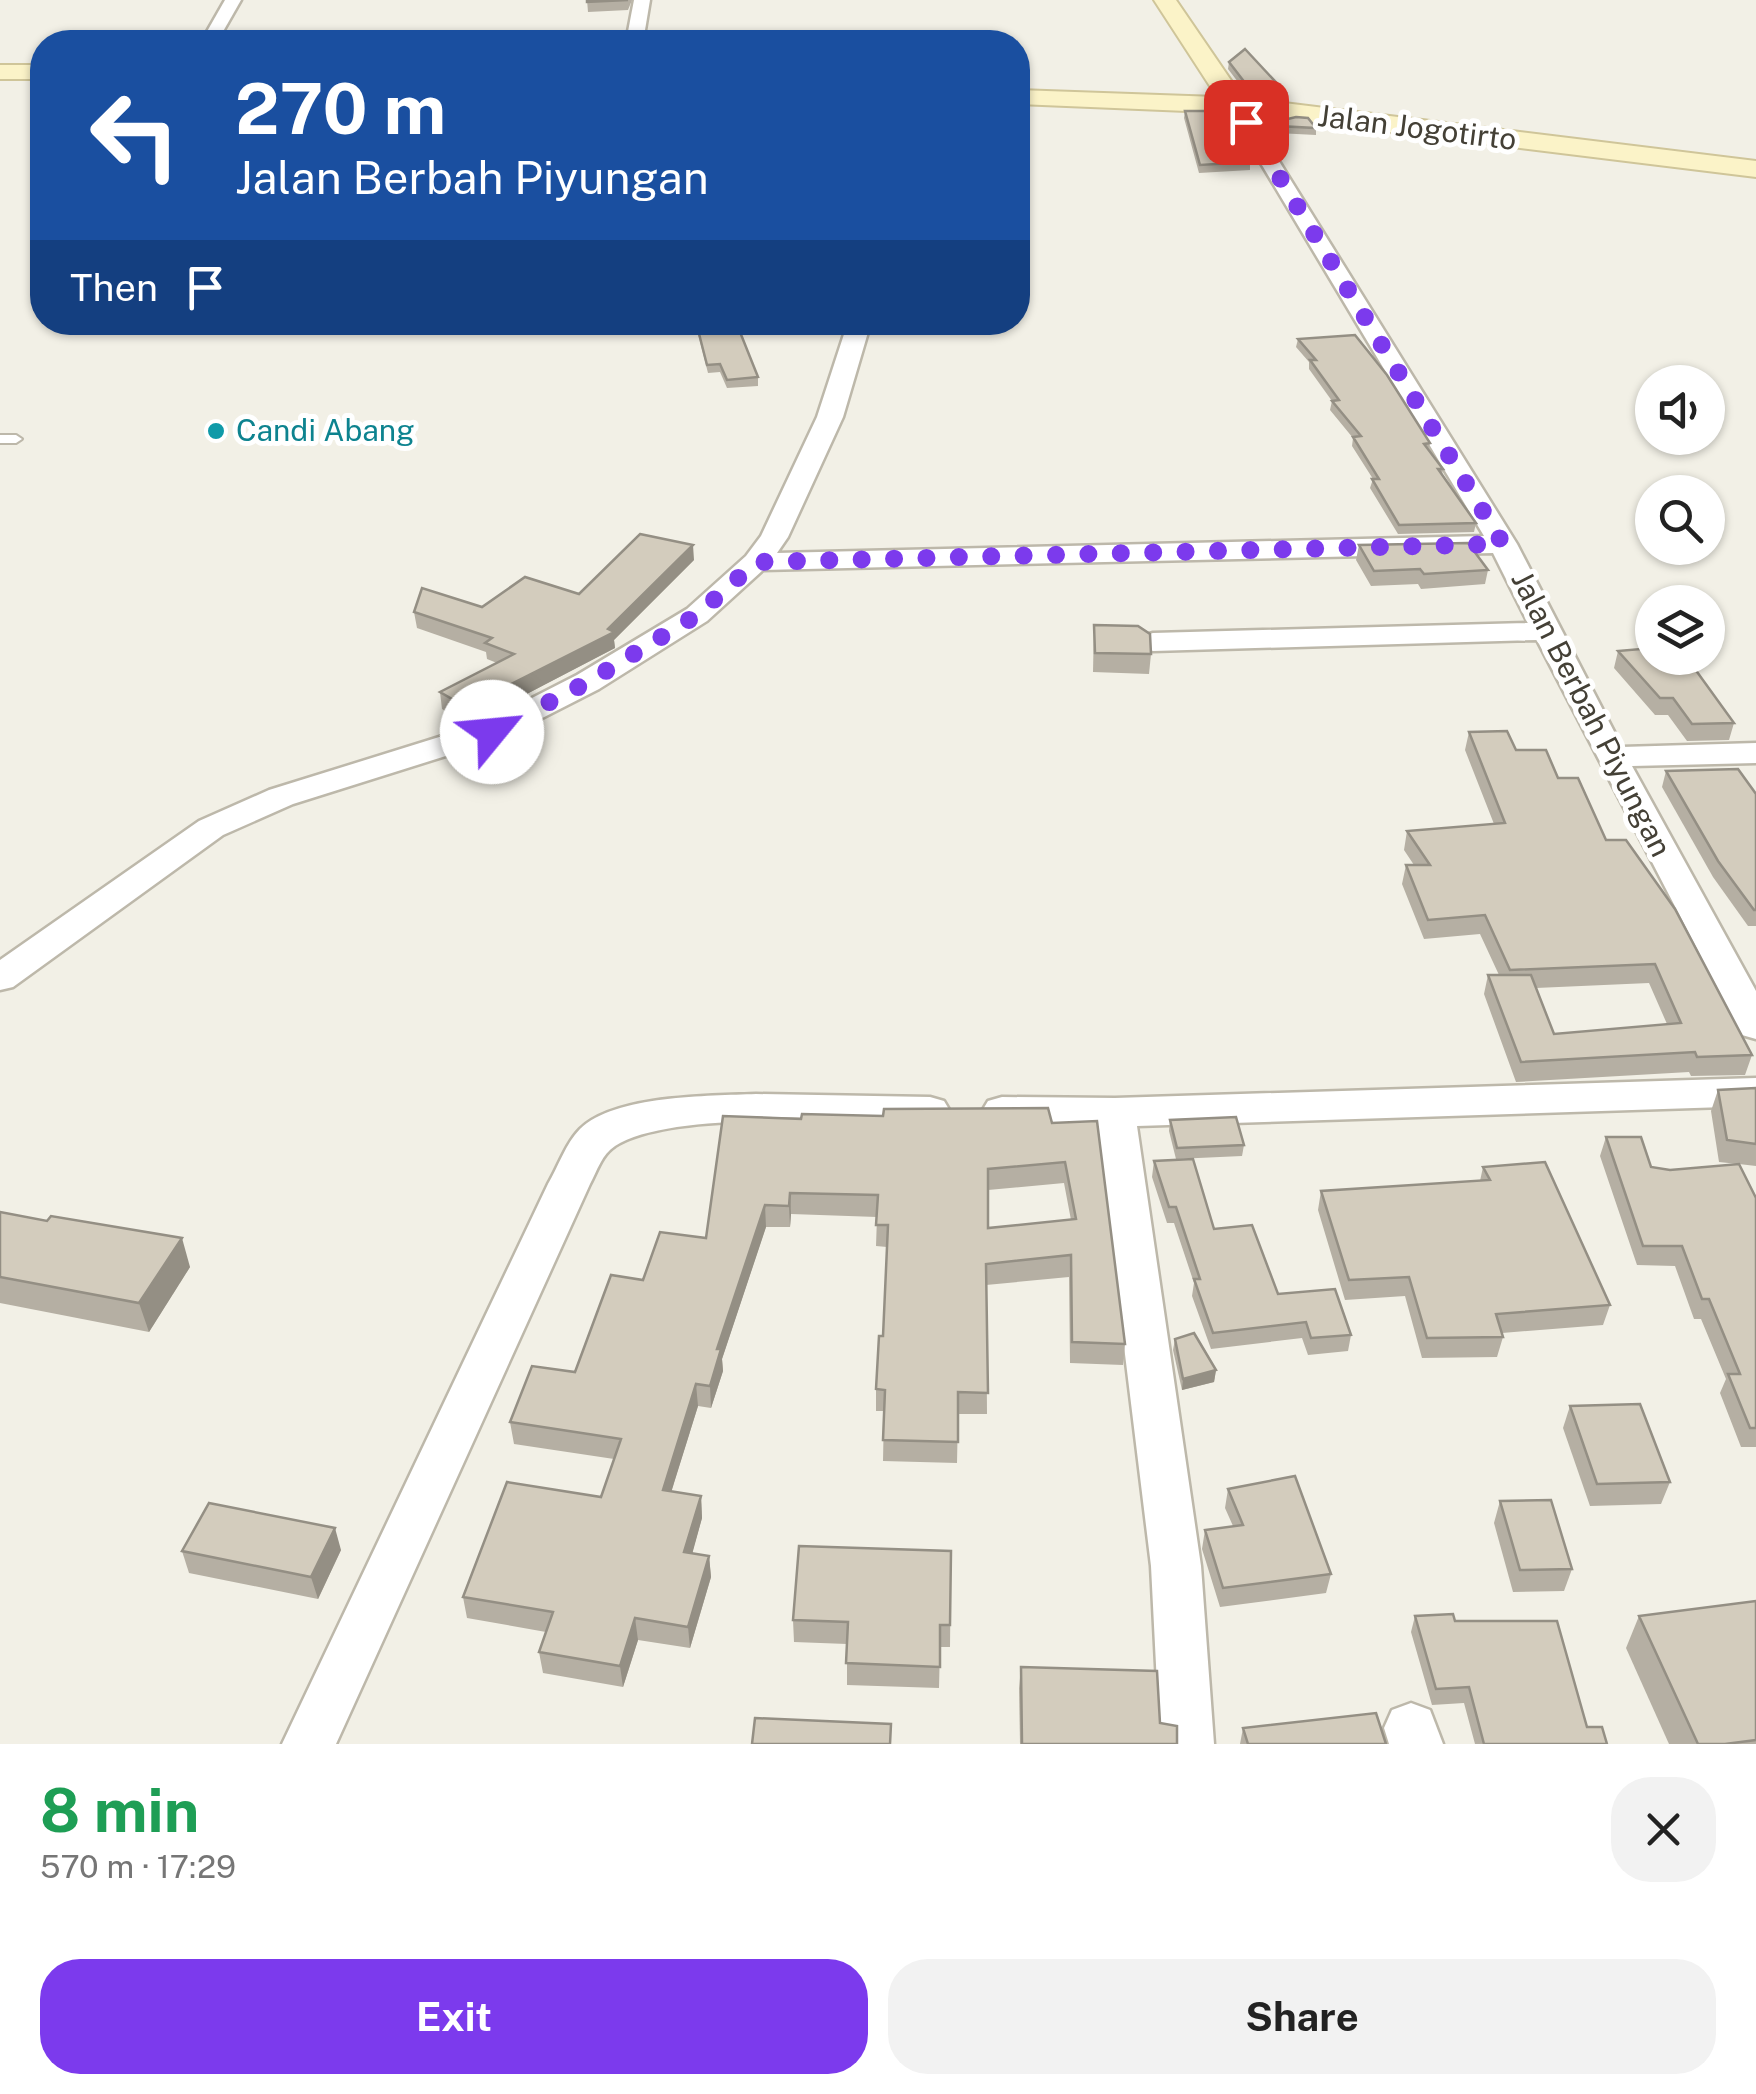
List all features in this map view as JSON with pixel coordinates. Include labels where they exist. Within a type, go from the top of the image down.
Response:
[{"type":"street","points":[[215,30],[233,0]]},
{"type":"street","points":[[637,30],[642,0]]},
{"type":"street","name":"Jalan Berbah Piyungan","points":[[1165,0],[1240,114],[1503,544],[1610,757],[1756,1026]]},
{"type":"street","points":[[0,72],[30,72]]},
{"type":"street","name":"Jalan Jogotirto","points":[[1030,99],[1240,114],[1304,114],[1756,169]]},
{"type":"street","points":[[0,978],[211,828],[281,797],[492,732],[588,682],[697,615],[756,562],[774,538],[830,417],[856,335]]},
{"type":"street","points":[[756,562],[1503,544]]},
{"type":"street","points":[[1154,642],[1548,631]]},
{"type":"street","points":[[1610,757],[1756,753]]},
{"type":"street","points":[[309,1744],[570,1184],[597,1137],[651,1115],[715,1109],[1115,1112],[1756,1092]]},
{"type":"street","points":[[1115,1112],[1176,1566],[1187,1744]]},
{"type":"lane","points":[[0,439],[16,439]]},
{"type":"building","points":[[1245,49],[1285,92],[1249,88],[1229,62]]},
{"type":"building","points":[[1185,111],[1230,111],[1258,157],[1247,158],[1251,162],[1200,165]]},
{"type":"building","points":[[1308,118],[1316,128],[1278,126],[1275,122]]},
{"type":"building","points":[[699,335],[741,335],[758,377],[727,380],[720,364],[707,365]]},
{"type":"building","points":[[1355,335],[1387,375],[1430,443],[1424,444],[1443,469],[1438,469],[1476,523],[1399,525],[1372,479],[1379,479],[1353,437],[1361,436],[1332,401],[1339,400],[1310,360],[1316,360],[1298,339]]},
{"type":"building","points":[[640,534],[693,545],[608,629],[614,632],[466,707],[440,692],[514,654],[485,643],[492,638],[414,612],[422,588],[482,607],[525,577],[579,594]]},
{"type":"building","points":[[1468,543],[1488,570],[1424,574],[1420,569],[1374,571],[1359,545]]},
{"type":"building","points":[[1094,625],[1138,626],[1150,634],[1151,654],[1095,653]]},
{"type":"building","points":[[1635,650],[1635,670],[1618,651]]},
{"type":"building","points":[[1639,675],[1699,675],[1734,723],[1692,724],[1673,698],[1660,698]]},
{"type":"building","points":[[1507,731],[1516,750],[1546,750],[1558,778],[1578,778],[1606,840],[1626,840],[1675,909],[1752,1055],[1697,1057],[1695,1052],[1521,1062],[1488,975],[1531,975],[1554,1034],[1681,1023],[1655,964],[1510,970],[1485,915],[1428,920],[1406,865],[1430,865],[1407,831],[1505,823],[1469,732]]},
{"type":"building","points":[[1738,769],[1756,794],[1756,910],[1718,861],[1666,771]]},
{"type":"building","points":[[1756,1088],[1756,1144],[1727,1140],[1718,1090]]},
{"type":"building","points":[[1048,1108],[1052,1123],[1097,1121],[1125,1344],[1072,1342],[1071,1255],[986,1264],[988,1393],[958,1392],[958,1442],[883,1440],[885,1390],[876,1389],[879,1336],[883,1336],[888,1225],[876,1225],[878,1195],[790,1193],[789,1206],[765,1205],[717,1349],[721,1349],[710,1386],[696,1384],[663,1490],[701,1496],[684,1552],[709,1556],[688,1627],[635,1618],[620,1666],[539,1652],[553,1612],[463,1597],[507,1482],[601,1497],[621,1439],[510,1422],[532,1366],[575,1372],[611,1275],[643,1280],[660,1232],[706,1238],[723,1116],[883,1116],[884,1109]],"holes":[[[1065,1162],[1076,1219],[988,1228],[988,1169]]]},
{"type":"building","points":[[1236,1117],[1244,1145],[1177,1148],[1170,1120]]},
{"type":"building","points":[[1606,1137],[1641,1137],[1651,1167],[1670,1170],[1739,1164],[1756,1198],[1756,1428],[1750,1428],[1728,1374],[1740,1374],[1709,1299],[1702,1299],[1682,1246],[1643,1246]]},
{"type":"building","points":[[1193,1159],[1214,1229],[1252,1225],[1278,1294],[1335,1289],[1351,1335],[1311,1338],[1306,1322],[1213,1333],[1194,1279],[1200,1279],[1176,1207],[1169,1207],[1154,1161]]},
{"type":"building","points":[[1545,1162],[1610,1305],[1496,1314],[1503,1337],[1427,1338],[1409,1277],[1349,1280],[1321,1191],[1490,1180],[1483,1167]]},
{"type":"building","points":[[0,1212],[47,1221],[51,1216],[182,1238],[139,1303],[0,1277]]},
{"type":"building","points":[[1194,1333],[1216,1370],[1183,1379],[1175,1339]]},
{"type":"building","points":[[1640,1404],[1670,1482],[1597,1484],[1570,1406]]},
{"type":"building","points":[[1295,1476],[1331,1574],[1223,1588],[1205,1530],[1243,1525],[1228,1489]]},
{"type":"building","points":[[1551,1500],[1572,1569],[1520,1570],[1500,1501]]},
{"type":"building","points":[[209,1503],[335,1528],[311,1577],[182,1551]]},
{"type":"building","points":[[799,1546],[951,1551],[950,1625],[940,1625],[940,1667],[846,1663],[848,1622],[793,1620]]},
{"type":"building","points":[[1756,1601],[1756,1740],[1698,1744],[1639,1616]]},
{"type":"building","points":[[1453,1614],[1455,1621],[1557,1621],[1587,1727],[1602,1727],[1607,1744],[1484,1744],[1469,1687],[1436,1689],[1415,1616]]},
{"type":"building","points":[[1021,1667],[1157,1671],[1160,1723],[1177,1726],[1177,1744],[1022,1744]]},
{"type":"building","points":[[1376,1713],[1386,1744],[1248,1744],[1243,1728]]},
{"type":"building","points":[[755,1718],[891,1724],[890,1744],[752,1744]]},
{"type":"place","name":"Candi Abang","points":[[216,431]]},
{"type":"route","points":[[492,732],[588,682],[697,615],[756,562],[1503,544],[1246,122]]}]
